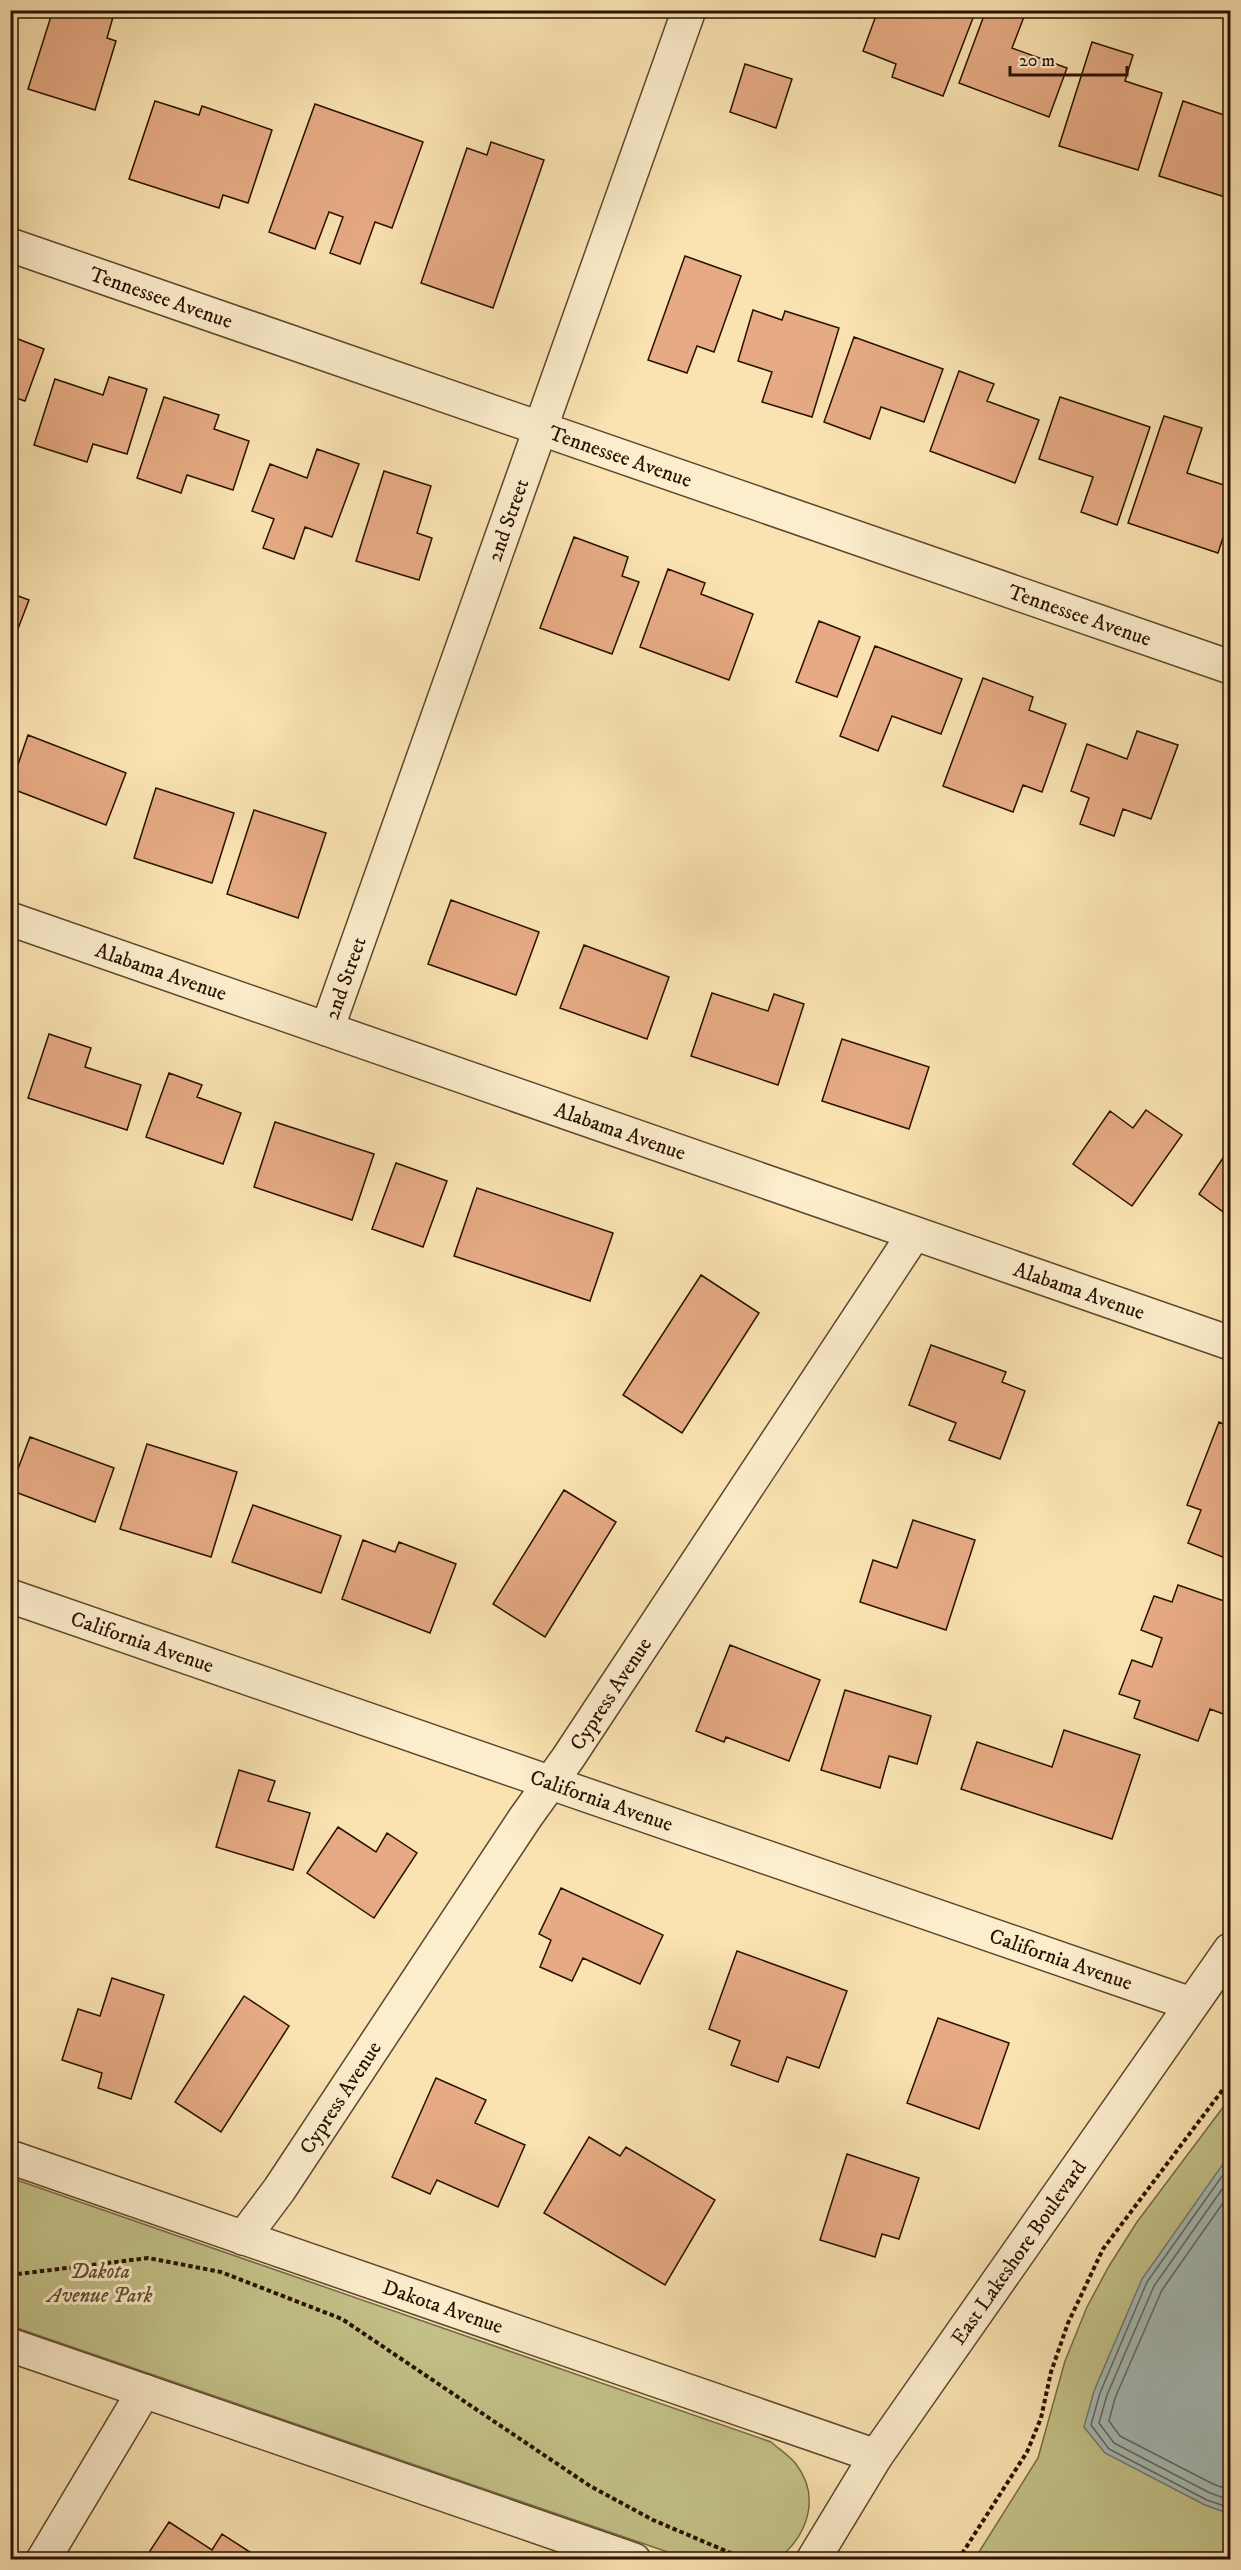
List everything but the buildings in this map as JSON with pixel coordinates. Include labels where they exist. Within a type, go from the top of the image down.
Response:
[{"type":"street","name":"2nd Street","points":[[327,1029],[689,10]]},
{"type":"street","name":"Tennessee Avenue","points":[[10,245],[1230,667]]},
{"type":"street","name":"Alabama Avenue","points":[[10,919],[1230,1343]]},
{"type":"street","name":"Cypress Avenue","points":[[243,2238],[279,2190],[914,1234]]},
{"type":"street","name":"California Avenue","points":[[10,1596],[1191,2004]]},
{"type":"street","name":"East Lakeshore Boulevard","points":[[813,2559],[876,2456],[1230,1950]]},
{"type":"street","name":"Dakota Avenue","points":[[10,2157],[876,2456]]},
{"type":"street","points":[[10,2345],[634,2559]]},
{"type":"street","points":[[43,2559],[144,2391]]},
{"type":"path","points":[[958,2559],[1027,2452],[1041,2418],[1051,2372],[1068,2323],[1103,2249],[1230,2080]]},
{"type":"path","points":[[10,2275],[148,2258],[221,2272],[243,2280],[342,2319],[590,2486],[653,2520],[747,2559]]},
{"type":"green space","points":[[1230,2098],[1230,2559],[1073,2560],[1066,2555],[974,2560],[1038,2458],[1065,2361],[1087,2307],[1109,2266],[1137,2222]]},
{"type":"green space","name":"Dakota Avenue Park","points":[[11,2178],[771,2442],[794,2461],[804,2477],[809,2502],[808,2515],[803,2527],[797,2539],[778,2559],[688,2559],[11,2326]]},
{"type":"water","points":[[1230,2154],[1230,2514],[1205,2505],[1105,2453],[1084,2427],[1094,2391],[1142,2279]]}]
